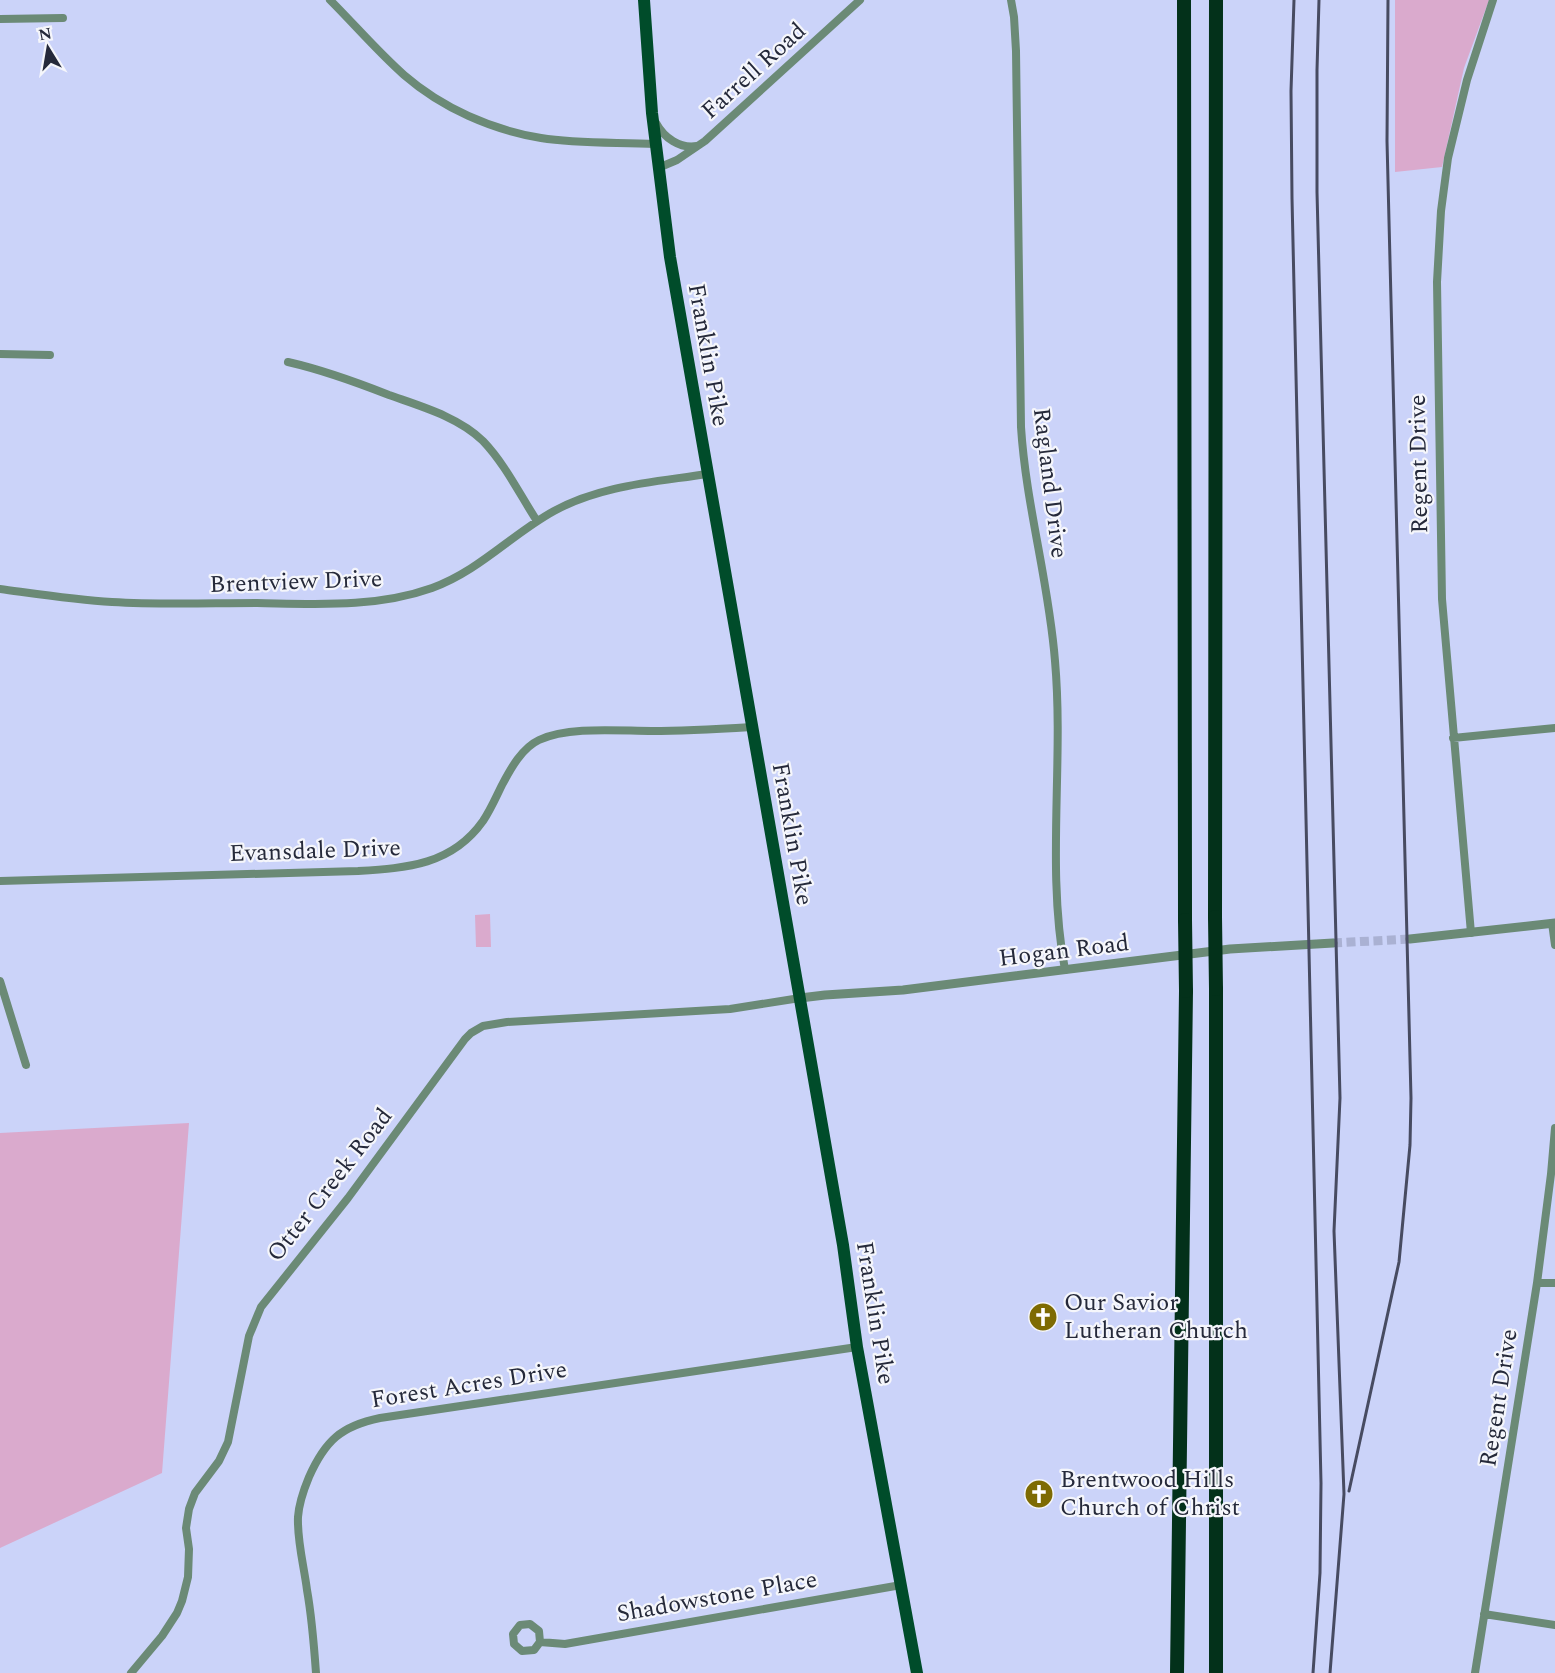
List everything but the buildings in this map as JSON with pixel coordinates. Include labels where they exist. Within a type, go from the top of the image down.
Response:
[{"type":"highway","points":[[1177,1673],[1186,991],[1184,0]]},
{"type":"highway","points":[[1216,0],[1216,1673]]},
{"type":"main road","name":"Franklin Pike","points":[[644,0],[655,144],[670,257],[843,1245],[857,1347],[917,1673]]},
{"type":"street","points":[[330,0],[404,75],[433,97],[462,112],[500,128],[539,138],[655,144]]},
{"type":"street","name":"Farrell Road","points":[[658,168],[676,160],[699,145],[860,0]]},
{"type":"street","name":"Ragland Drive","points":[[1011,0],[1016,51],[1021,427],[1025,468],[1055,661],[1056,889],[1059,937],[1065,970]]},
{"type":"street","name":"Regent Drive","points":[[1471,933],[1442,599],[1437,344],[1438,253],[1444,188],[1458,115],[1471,65],[1493,0]]},
{"type":"street","points":[[0,19],[63,18]]},
{"type":"street","name":"Farrell Road","points":[[652,113],[667,137],[683,146],[699,145]]},
{"type":"street","points":[[0,354],[50,355]]},
{"type":"street","points":[[288,362],[332,374],[419,406],[469,430],[483,441],[495,456],[537,521]]},
{"type":"street","name":"Brentview Drive","points":[[0,589],[95,601],[150,604],[296,604],[379,601],[418,592],[459,576],[537,521],[564,506],[603,492],[644,483],[707,474]]},
{"type":"street","name":"Evansdale Drive","points":[[0,881],[358,871],[410,867],[446,853],[476,830],[518,759],[539,740],[578,732],[694,731],[752,727]]},
{"type":"street","points":[[1453,738],[1555,728]]},
{"type":"street","points":[[1410,939],[1553,923],[1555,945]]},
{"type":"street","name":"Hogan Road","points":[[800,998],[903,990],[1230,949],[1333,943]]},
{"type":"street","points":[[0,981],[26,1065]]},
{"type":"street","name":"Otter Creek Road","points":[[131,1673],[162,1636],[182,1601],[188,1577],[189,1549],[186,1528],[189,1509],[195,1493],[219,1461],[228,1442],[249,1336],[261,1307],[348,1198],[471,1033],[483,1026],[507,1022],[730,1009],[800,998]]},
{"type":"street","name":"Regent Drive","points":[[1474,1673],[1537,1283],[1555,1128]]},
{"type":"street","points":[[1537,1283],[1555,1283]]},
{"type":"street","name":"Forest Acres Drive","points":[[316,1673],[299,1528],[299,1507],[305,1486],[318,1459],[329,1443],[346,1429],[380,1418],[857,1347]]},
{"type":"street","name":"Shadowstone Place","points":[[540,1642],[565,1644],[901,1585]]},
{"type":"street","points":[[1484,1614],[1555,1625]]},
{"type":"shaded area","points":[[1395,0],[1489,0],[1464,68],[1442,167],[1395,172]]},
{"type":"shaded area","points":[[490,914],[491,947],[476,947],[475,915]]},
{"type":"shaded area","points":[[189,1123],[162,1473],[0,1548],[0,1133]]},
{"type":"tunnel","points":[[1333,943],[1410,939]]},
{"type":"railway","points":[[1294,0],[1291,91],[1292,198],[1321,1483],[1320,1573],[1313,1673]]},
{"type":"railway","points":[[1319,0],[1317,192],[1340,1098],[1334,1231],[1344,1494],[1330,1673]]},
{"type":"railway","points":[[1349,1491],[1399,1262],[1410,1145],[1411,1098],[1387,141],[1388,0]]},
{"type":"place","name":"Our Savior Lutheran Church","points":[[1043,1317]]},
{"type":"place","name":"Brentwood Hills Church of Christ","points":[[1039,1494]]}]
